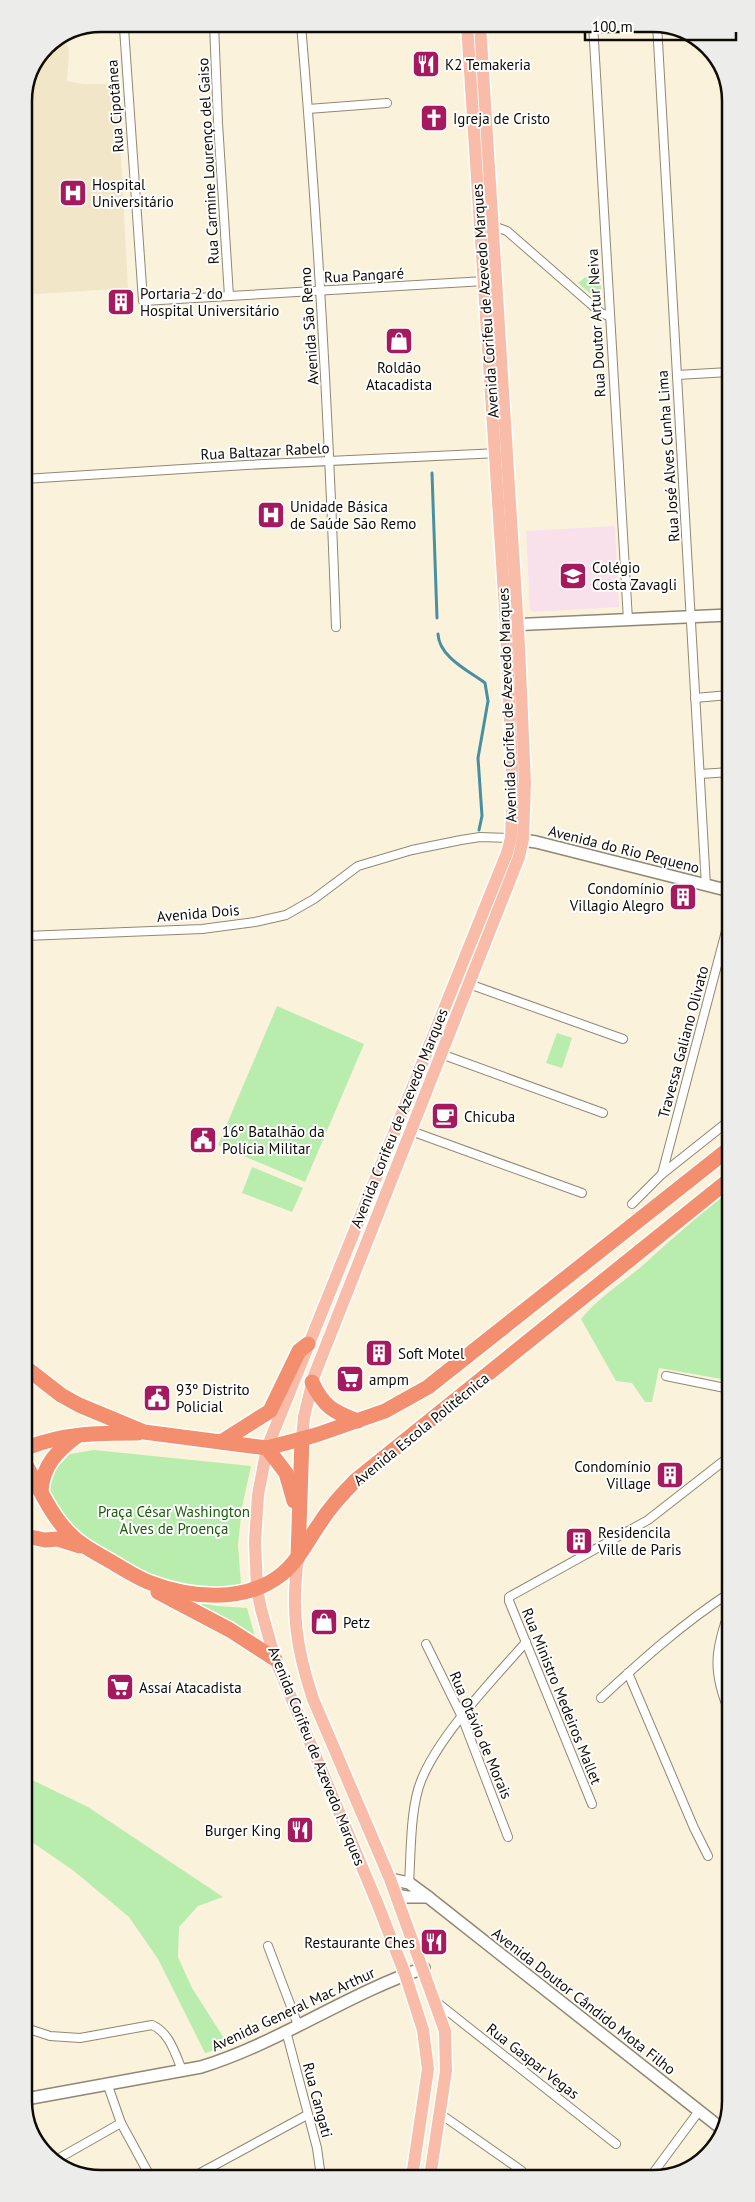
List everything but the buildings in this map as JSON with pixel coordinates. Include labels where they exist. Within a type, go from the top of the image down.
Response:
[{"type":"highway","name":"Avenida Escola Politécnica","points":[[32,1372],[61,1395],[79,1405],[144,1432],[267,1448],[302,1439],[403,1402],[428,1387],[722,1154]]},
{"type":"highway","name":"Avenida Escola Politécnica","points":[[32,1475],[55,1516],[67,1532],[86,1548],[146,1581],[169,1589],[195,1594],[222,1595],[257,1589],[282,1574],[298,1557],[334,1503],[356,1480],[722,1185]]},
{"type":"highway","points":[[221,1442],[268,1413],[299,1351],[308,1344]]},
{"type":"highway","points":[[312,1382],[324,1404],[341,1415],[358,1420]]},
{"type":"highway","points":[[32,1446],[80,1434],[144,1432]]},
{"type":"highway","points":[[41,1491],[43,1475],[48,1465],[59,1450],[80,1434]]},
{"type":"highway","name":"Avenida Corifeu de Azevedo Marques","points":[[298,1557],[302,1439]]},
{"type":"highway","points":[[267,1448],[286,1473],[298,1515]]},
{"type":"highway","points":[[32,1537],[45,1540],[58,1539],[86,1548],[98,1560],[223,1626],[275,1659]]},
{"type":"main road","name":"Avenida Corifeu de Azevedo Marques","points":[[468,33],[487,226]]},
{"type":"main road","name":"Avenida Corifeu de Azevedo Marques","points":[[302,1439],[304,1417],[312,1382],[519,857],[512,784],[512,625],[487,226],[480,33]]},
{"type":"main road","points":[[512,625],[722,615]]},
{"type":"main road","name":"Avenida Corifeu de Azevedo Marques","points":[[413,2170],[428,2069],[423,2030],[405,1974],[275,1659],[257,1589],[255,1542],[258,1495],[267,1448],[308,1344],[507,853],[517,839]]},
{"type":"main road","name":"Avenida do Rio Pequeno","points":[[517,839],[722,889]]},
{"type":"main road","name":"Avenida Corifeu de Azevedo Marques","points":[[298,1557],[294,1587],[295,1629],[306,1678],[313,1699],[390,1879],[424,1968],[433,2000],[445,2031],[446,2071],[431,2170]]},
{"type":"main road","name":"Avenida Doutor Cândido Mota Filho","points":[[390,1879],[409,1883],[428,1897],[718,2126]]},
{"type":"main road","points":[[371,1889],[406,1897],[428,1897]]},
{"type":"main road","name":"Avenida General Mac Arthur","points":[[32,2098],[182,2070],[223,2060],[405,1974],[424,1968]]},
{"type":"street","name":"Rua Cipotânea","points":[[124,32],[143,301]]},
{"type":"street","name":"Rua Carmine Lourenço del Gaiso","points":[[214,32],[218,123],[230,296]]},
{"type":"street","name":"Avenida São Remo","points":[[302,32],[322,291],[331,462],[336,627]]},
{"type":"street","name":"Rua Doutor Artur Neiva","points":[[594,33],[628,620]]},
{"type":"street","name":"Rua José Alves Cunha Lima","points":[[658,33],[706,886]]},
{"type":"street","points":[[308,108],[387,103]]},
{"type":"street","points":[[487,226],[507,230],[601,313],[610,316]]},
{"type":"street","name":"Rua Pangaré","points":[[143,301],[490,281]]},
{"type":"street","points":[[677,375],[722,372]]},
{"type":"street","name":"Rua Baltazar Rabelo","points":[[32,478],[246,464],[331,462],[501,453]]},
{"type":"street","points":[[695,698],[722,696]]},
{"type":"street","points":[[700,774],[722,773]]},
{"type":"street","name":"Avenida Dois","points":[[32,936],[202,929],[255,922],[286,915],[329,888],[358,866],[412,850],[462,840],[480,837],[517,839]]},
{"type":"street","name":"Travessa Galiano Olivato","points":[[662,1174],[722,946]]},
{"type":"street","points":[[469,984],[623,1040]]},
{"type":"street","points":[[441,1054],[603,1113]]},
{"type":"street","points":[[632,1204],[662,1174],[722,1126]]},
{"type":"street","points":[[411,1131],[582,1193]]},
{"type":"street","points":[[666,1376],[722,1387]]},
{"type":"street","name":"Rua Ministro Medeiros Mallet","points":[[592,1804],[509,1597],[648,1520],[722,1466]]},
{"type":"street","points":[[601,1698],[705,1608],[722,1598]]},
{"type":"street","points":[[722,1635],[717,1651],[717,1670],[722,1694]]},
{"type":"street","points":[[409,1883],[416,1804],[420,1782],[430,1763],[462,1717],[526,1642]]},
{"type":"street","name":"Rua Otávio de Morais","points":[[426,1644],[462,1717],[508,1837]]},
{"type":"street","points":[[628,1673],[694,1828],[708,1856]]},
{"type":"street","points":[[268,1946],[298,2025]]},
{"type":"street","name":"Rua Gaspar Vegas","points":[[433,2000],[616,2144]]},
{"type":"street","points":[[32,2030],[50,2036],[80,2038],[152,2025],[160,2028],[168,2040],[182,2070]]},
{"type":"street","name":"Rua Cangati","points":[[286,2031],[317,2148],[320,2169]]},
{"type":"street","points":[[107,2084],[121,2123],[146,2169]]},
{"type":"street","points":[[656,2170],[699,2111]]},
{"type":"street","points":[[439,2113],[520,2170]]},
{"type":"street","points":[[207,2169],[307,2114]]},
{"type":"street","points":[[62,2157],[121,2123]]},
{"type":"shaded area","name":"Hospital Universitário","points":[[66,43],[69,50],[67,81],[83,84],[117,84],[128,288],[32,294],[32,102],[38,75],[44,63]]},
{"type":"shaded area","name":"Colégio Costa Zavagli","points":[[615,526],[619,607],[533,612],[530,610],[526,531]]},
{"type":"green space","points":[[600,271],[602,304],[578,283],[588,275]]},
{"type":"green space","points":[[277,1006],[364,1044],[305,1182],[218,1145]]},
{"type":"green space","points":[[557,1033],[572,1038],[562,1068],[546,1063]]},
{"type":"green space","points":[[252,1167],[303,1188],[292,1212],[242,1193]]},
{"type":"green space","points":[[722,1197],[722,1379],[659,1368],[652,1402],[645,1402],[632,1383],[616,1381],[581,1319],[602,1297],[642,1266]]},
{"type":"green space","name":"Praça César Washington Alves de Proença","points":[[94,1450],[251,1466],[242,1507],[238,1545],[241,1585],[215,1590],[179,1585],[152,1578],[81,1536],[59,1513],[48,1491],[50,1475],[70,1454]]},
{"type":"green space","points":[[176,1598],[217,1606],[247,1608],[255,1637]]},
{"type":"green space","points":[[32,1780],[88,1807],[223,1897],[198,1906],[179,1927],[178,1957],[192,1988],[229,2046],[205,2053],[158,1959],[129,1917],[74,1871],[32,1842]]},
{"type":"waterway","points":[[432,473],[437,618]]},
{"type":"waterway","points":[[438,634],[440,642],[449,656],[485,683],[488,701],[478,758],[482,816],[479,830]]},
{"type":"place","name":"K2 Temakeria","points":[[426,64]]},
{"type":"place","name":"Igreja de Cristo","points":[[434,118]]},
{"type":"place","name":"Hospital Universitário","points":[[73,193]]},
{"type":"place","name":"Portaria 2 do Hospital Universitário","points":[[121,302]]},
{"type":"place","name":"Roldão Atacadista","points":[[399,341]]},
{"type":"place","name":"Unidade Básica de Saúde São Remo","points":[[271,515]]},
{"type":"place","name":"Colégio Costa Zavagli","points":[[573,576]]},
{"type":"place","name":"Condomínio Villagio Alegro","points":[[683,897]]},
{"type":"place","name":"Chicuba","points":[[445,1116]]},
{"type":"place","name":"16º Batalhão da Polícia Militar","points":[[203,1140]]},
{"type":"place","name":"Soft Motel","points":[[379,1353]]},
{"type":"place","name":"ampm","points":[[350,1379]]},
{"type":"place","name":"93º Distrito Policial","points":[[157,1398]]},
{"type":"place","name":"Condomínio Village","points":[[670,1475]]},
{"type":"place","name":"Residencila Ville de Paris","points":[[579,1541]]},
{"type":"place","name":"Petz","points":[[324,1622]]},
{"type":"place","name":"Assaí Atacadista","points":[[120,1687]]},
{"type":"place","name":"Burger King","points":[[300,1830]]},
{"type":"place","name":"Restaurante Ches","points":[[434,1942]]}]
